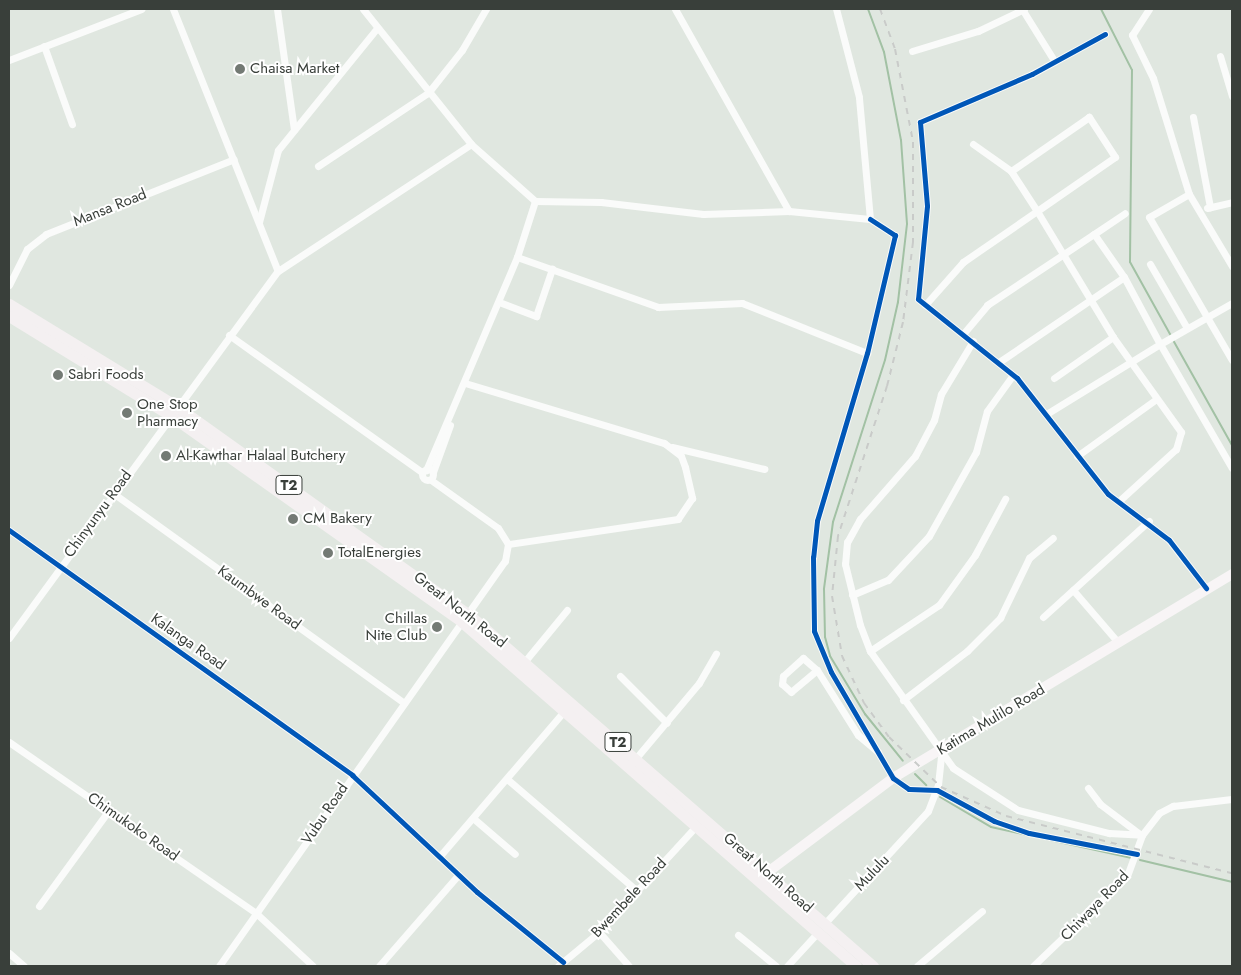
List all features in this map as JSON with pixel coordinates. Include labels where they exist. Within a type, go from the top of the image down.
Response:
[{"type":"main road","name":"Great North Road","points":[[9,304],[173,411],[525,661],[636,758],[821,928],[856,966]]},
{"type":"main road","name":"Great North Road","points":[[9,316],[173,411]]},
{"type":"main road","name":"Katima Mulilo Road","points":[[763,875],[893,778],[940,753],[1116,640],[1232,574]]},
{"type":"main road","name":"Great North Road","points":[[465,618],[696,826],[763,875]]},
{"type":"main road","name":"Great North Road","points":[[821,928],[873,966]]},
{"type":"street","points":[[9,60],[141,9]]},
{"type":"street","points":[[173,9],[260,222],[278,271]]},
{"type":"street","points":[[277,9],[294,130]]},
{"type":"street","points":[[363,9],[376,28],[471,144],[535,201],[601,202],[703,214],[789,212],[870,219],[895,235],[867,353],[817,521],[813,557],[814,631],[831,672],[881,754],[893,778],[919,791],[937,790],[994,821],[1029,832],[1137,854]]},
{"type":"street","points":[[318,166],[428,92],[462,50],[486,9]]},
{"type":"street","points":[[675,9],[789,212]]},
{"type":"street","points":[[836,9],[859,97],[870,219]]},
{"type":"street","points":[[912,51],[978,31],[1023,9],[1055,62]]},
{"type":"street","points":[[1149,9],[1132,35],[1154,78],[1189,194],[1202,210],[1232,266]]},
{"type":"street","points":[[260,222],[276,156],[294,130],[376,28]]},
{"type":"street","points":[[1104,34],[1055,62],[920,122],[926,206],[918,294],[925,305],[973,341],[1013,375],[1048,413],[1077,456],[1108,494],[1120,500],[1149,521],[1206,588]]},
{"type":"street","points":[[44,46],[72,124]]},
{"type":"street","points":[[1220,56],[1232,96]]},
{"type":"street","points":[[1193,117],[1210,207]]},
{"type":"street","points":[[925,305],[964,262],[1036,211],[1114,160],[1091,118],[1010,171]]},
{"type":"street","name":"Chinyunyu Road","points":[[9,638],[173,411],[278,271],[471,144]]},
{"type":"street","points":[[973,144],[1010,171],[1113,337],[1155,400],[1182,432],[1182,440],[1120,500]]},
{"type":"street","name":"Mansa Road","points":[[9,285],[27,249],[46,234],[234,159]]},
{"type":"street","points":[[1189,194],[1149,217],[1232,360]]},
{"type":"street","points":[[428,474],[517,257],[535,201]]},
{"type":"street","points":[[1202,210],[1232,202]]},
{"type":"street","points":[[963,334],[988,306],[1125,213]]},
{"type":"street","points":[[1094,234],[1124,277],[1232,468]]},
{"type":"street","points":[[517,257],[658,307],[742,303],[867,353]]},
{"type":"street","points":[[1150,264],[1187,328]]},
{"type":"street","points":[[498,302],[536,316],[552,269]]},
{"type":"street","points":[[999,362],[1088,297],[1124,277]]},
{"type":"street","points":[[1048,413],[1129,361],[1232,303]]},
{"type":"street","points":[[229,335],[428,474],[498,528],[508,544],[678,519],[692,498],[685,467],[672,447]]},
{"type":"street","points":[[1054,378],[1113,337]]},
{"type":"street","points":[[973,341],[941,394],[934,420],[912,460],[852,530],[845,564],[852,595],[870,651],[940,753],[988,794],[1018,810],[1110,833],[1142,835]]},
{"type":"street","points":[[852,595],[888,580],[929,536],[976,452],[987,411],[1013,375]]},
{"type":"street","points":[[465,383],[672,447],[764,469]]},
{"type":"street","points":[[1077,456],[1155,400]]},
{"type":"street","name":"Kaumbwe Road","points":[[113,493],[404,703]]},
{"type":"street","points":[[870,651],[939,605],[975,555],[1005,499]]},
{"type":"street","points":[[1043,617],[1149,521]]},
{"type":"street","name":"Kalanga Road","points":[[9,530],[352,775],[458,875],[561,964]]},
{"type":"street","points":[[903,700],[967,651],[1000,618],[1030,558],[1053,538]]},
{"type":"street","name":"Vubu Road","points":[[220,966],[352,775],[505,561],[508,544]]},
{"type":"street","points":[[1073,590],[1116,640]]},
{"type":"street","points":[[525,661],[566,610]]},
{"type":"street","points":[[636,758],[668,723],[716,654]]},
{"type":"street","points":[[817,670],[797,691],[791,692],[782,684],[783,676],[797,660],[809,660],[817,670],[858,735],[881,754]]},
{"type":"street","points":[[620,676],[668,723]]},
{"type":"street","points":[[439,857],[508,779],[565,710]]},
{"type":"street","name":"Chimukoko Road","points":[[9,742],[257,914],[313,966]]},
{"type":"street","points":[[937,790],[940,753]]},
{"type":"street","points":[[508,779],[637,891]]},
{"type":"street","points":[[1088,788],[1100,804],[1142,835]]},
{"type":"street","name":"Mululu","points":[[787,966],[919,822],[937,790]]},
{"type":"street","points":[[1142,835],[1166,808],[1232,799]]},
{"type":"street","points":[[39,906],[109,810]]},
{"type":"street","points":[[473,818],[515,854]]},
{"type":"street","name":"Bwembele Road","points":[[561,964],[599,932],[696,826]]},
{"type":"street","name":"Chiwaya Road","points":[[1033,966],[1127,876],[1137,854],[1142,835]]},
{"type":"street","points":[[379,966],[458,875]]},
{"type":"street","points":[[917,966],[982,911]]},
{"type":"street","points":[[599,932],[629,966]]},
{"type":"street","points":[[738,934],[776,966]]},
{"type":"street","points":[[9,953],[24,966]]},
{"type":"waterway","points":[[868,9],[884,52],[901,140],[907,224],[898,302],[885,360],[833,522],[824,589],[825,637],[830,656],[865,714],[903,761]]},
{"type":"waterway","points":[[1101,9],[1132,70],[1130,262],[1171,336]]},
{"type":"waterway","points":[[1173,340],[1232,445]]},
{"type":"waterway","points":[[915,774],[926,785]]},
{"type":"waterway","points":[[940,797],[991,827],[1132,858]]},
{"type":"waterway","points":[[1140,860],[1232,882]]},
{"type":"railway","points":[[880,9],[895,49],[913,142],[913,242],[903,322],[887,386],[838,536],[832,596],[842,656],[864,703],[889,737],[941,787],[1006,816],[1232,873]]},
{"type":"cycle path","points":[[1105,34],[1032,74],[920,122],[927,206],[918,299],[1017,378],[1108,494],[1169,540],[1206,588]]},
{"type":"cycle path","points":[[870,219],[895,235],[867,353],[817,521],[813,557],[814,631],[831,672],[893,778],[909,789],[937,790],[994,821],[1029,833],[1137,854]]},
{"type":"cycle path","points":[[9,530],[352,775],[477,892],[563,962]]},
{"type":"place","name":"Chaisa Market","points":[[240,69]]},
{"type":"place","name":"Sabri Foods","points":[[58,375]]},
{"type":"place","name":"One Stop Pharmacy","points":[[127,413]]},
{"type":"place","name":"Al-Kawthar Halaal Butchery","points":[[166,456]]},
{"type":"place","name":"CM Bakery","points":[[293,519]]},
{"type":"place","name":"TotalEnergies","points":[[328,553]]},
{"type":"place","name":"Chillas Nite Club","points":[[437,627]]}]
